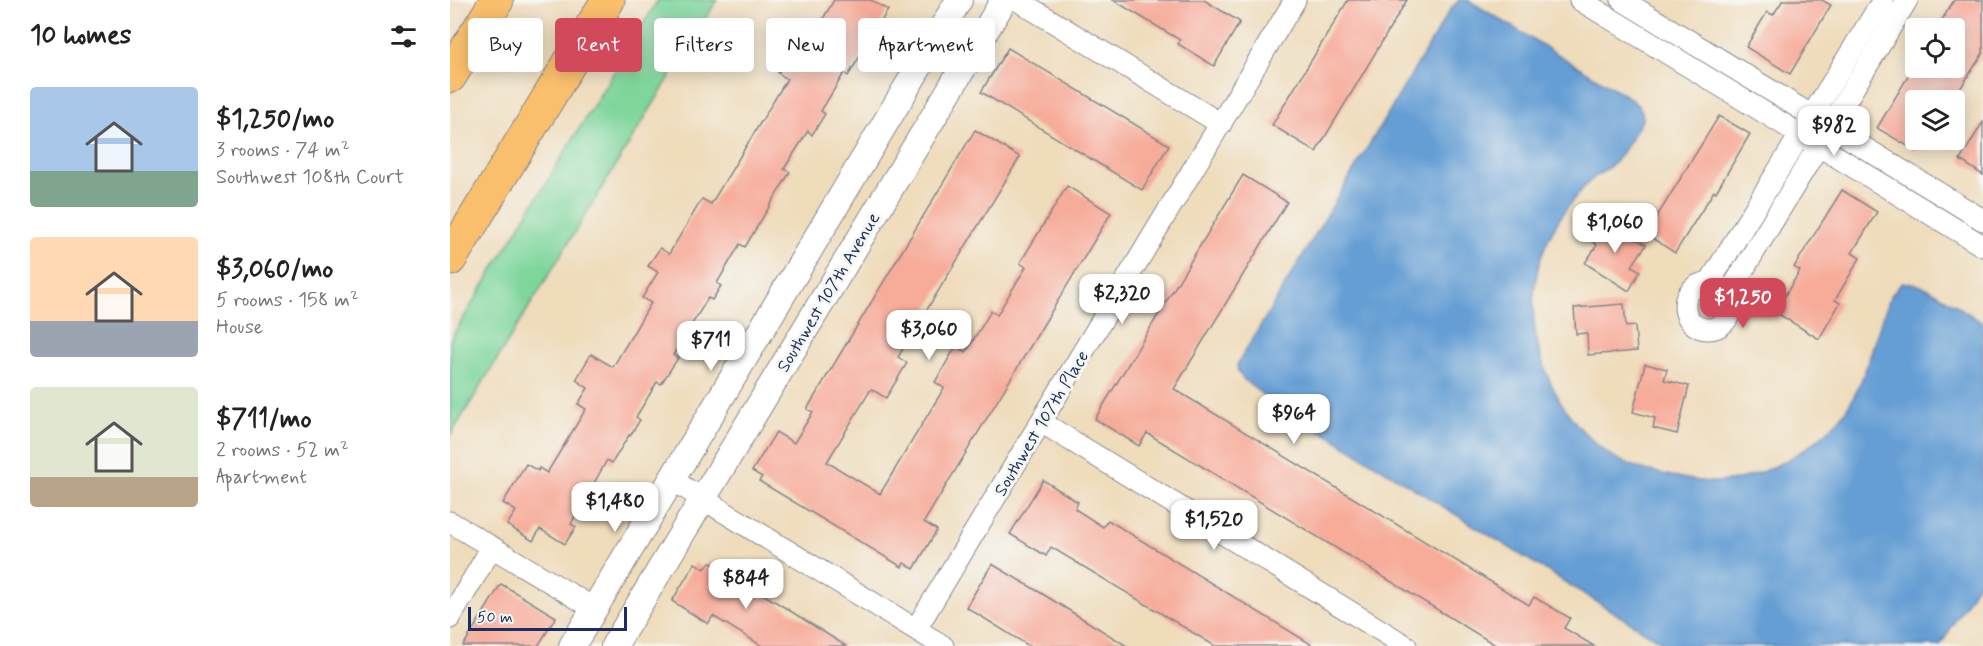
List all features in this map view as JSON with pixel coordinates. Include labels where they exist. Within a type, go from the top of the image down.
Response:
[{"type":"highway","points":[[450,76],[497,0]]},
{"type":"highway","points":[[450,259],[609,0]]},
{"type":"street","name":"Southwest 107th Avenue","points":[[573,646],[959,0]]},
{"type":"street","name":"Southwest 107th Avenue","points":[[614,646],[1004,0]]},
{"type":"street","points":[[1017,0],[1221,124]]},
{"type":"street","name":"Southwest 107th Place","points":[[916,629],[1295,0]]},
{"type":"street","points":[[1580,0],[1983,246]]},
{"type":"street","points":[[1622,0],[1983,220]]},
{"type":"street","points":[[1822,121],[1883,0]]},
{"type":"street","points":[[1709,283],[1907,0]]},
{"type":"street","points":[[1728,295],[1810,140]]},
{"type":"street","points":[[1709,283],[1724,289],[1728,295],[1730,311],[1722,324],[1707,328],[1692,322],[1685,308],[1689,293],[1701,284],[1709,283]]},
{"type":"street","points":[[1041,422],[1406,646]]},
{"type":"street","points":[[672,480],[943,646]]},
{"type":"street","points":[[450,522],[595,609]]},
{"type":"street","points":[[450,618],[492,547]]},
{"type":"green space","points":[[658,0],[717,0],[706,18],[654,18],[654,72],[673,72],[450,436],[450,340],[614,72],[642,72],[642,26]]},
{"type":"water","points":[[1459,0],[1468,0],[1630,98],[1640,107],[1642,120],[1619,157],[1590,181],[1560,218],[1548,239],[1540,261],[1535,287],[1534,314],[1537,340],[1554,390],[1585,433],[1611,455],[1638,467],[1673,477],[1695,480],[1717,482],[1733,480],[1767,470],[1815,442],[1839,419],[1856,393],[1892,294],[1902,283],[1922,286],[1983,323],[1983,575],[1940,646],[1668,646],[1263,395],[1243,379],[1238,372],[1237,365],[1450,10]]},
{"type":"building","points":[[834,0],[871,0],[888,10],[883,18],[858,18],[858,60],[848,76],[844,73],[821,111],[825,114],[812,135],[808,131],[784,169],[790,172],[745,247],[740,244],[717,283],[721,286],[712,300],[708,298],[673,355],[678,358],[661,384],[657,382],[636,417],[640,420],[630,436],[612,463],[607,460],[571,524],[576,527],[565,544],[540,529],[533,541],[507,525],[516,511],[503,503],[526,464],[547,473],[586,409],[578,404],[588,388],[576,380],[591,354],[613,367],[651,303],[642,298],[658,272],[648,266],[660,248],[669,254],[702,199],[711,204],[787,79],[779,72],[846,72],[846,18],[823,18]]},
{"type":"building","points":[[1113,0],[1204,0],[1240,22],[1214,66],[1178,44],[1180,40]]},
{"type":"building","points":[[1348,0],[1407,0],[1316,152],[1272,125]]},
{"type":"building","points":[[1783,0],[1822,0],[1831,5],[1790,74],[1746,47],[1767,12],[1773,15]]},
{"type":"building","points":[[1954,0],[1983,0],[1983,53],[1959,90],[1905,90],[1905,145],[1877,128],[1907,78],[1965,78],[1965,18],[1943,18]]},
{"type":"building","points":[[1008,48],[1169,145],[1142,190],[981,92]]},
{"type":"building","points":[[1719,116],[1750,134],[1716,192],[1714,191],[1675,253],[1646,234]]},
{"type":"building","points":[[1983,122],[1983,175],[1960,160]]},
{"type":"building","points":[[975,130],[1020,157],[898,357],[907,363],[886,398],[871,389],[827,462],[880,494],[944,388],[935,382],[956,346],[966,352],[991,311],[997,315],[1026,267],[1020,263],[1067,186],[1111,213],[924,522],[937,530],[914,569],[904,563],[902,567],[759,481],[762,477],[752,471],[776,432],[794,443],[813,412],[807,409]]},
{"type":"building","points":[[1243,175],[1287,202],[1174,389],[1529,605],[1534,597],[1570,618],[1564,628],[1594,646],[1497,646],[1147,433],[1139,446],[1095,419]]},
{"type":"building","points":[[1842,190],[1877,212],[1852,253],[1860,258],[1835,300],[1840,303],[1819,339],[1775,312],[1800,271],[1794,267]]},
{"type":"building","points":[[1603,217],[1646,245],[1632,266],[1640,271],[1629,291],[1585,263],[1597,245],[1589,239]]},
{"type":"building","points":[[1624,304],[1626,327],[1635,326],[1637,351],[1588,355],[1587,333],[1576,334],[1574,308]]},
{"type":"building","points":[[1645,364],[1667,369],[1664,380],[1689,386],[1677,434],[1653,428],[1655,418],[1633,412]]},
{"type":"building","points":[[1043,480],[1078,502],[1075,509],[1103,527],[1108,520],[1314,646],[1215,646],[1051,547],[1046,556],[1010,534]]},
{"type":"building","points":[[710,562],[846,646],[762,646],[713,616],[708,624],[672,601],[695,563],[705,569]]},
{"type":"building","points":[[992,564],[1127,646],[1029,646],[966,607]]},
{"type":"building","points":[[501,584],[556,617],[538,646],[463,646]]}]
